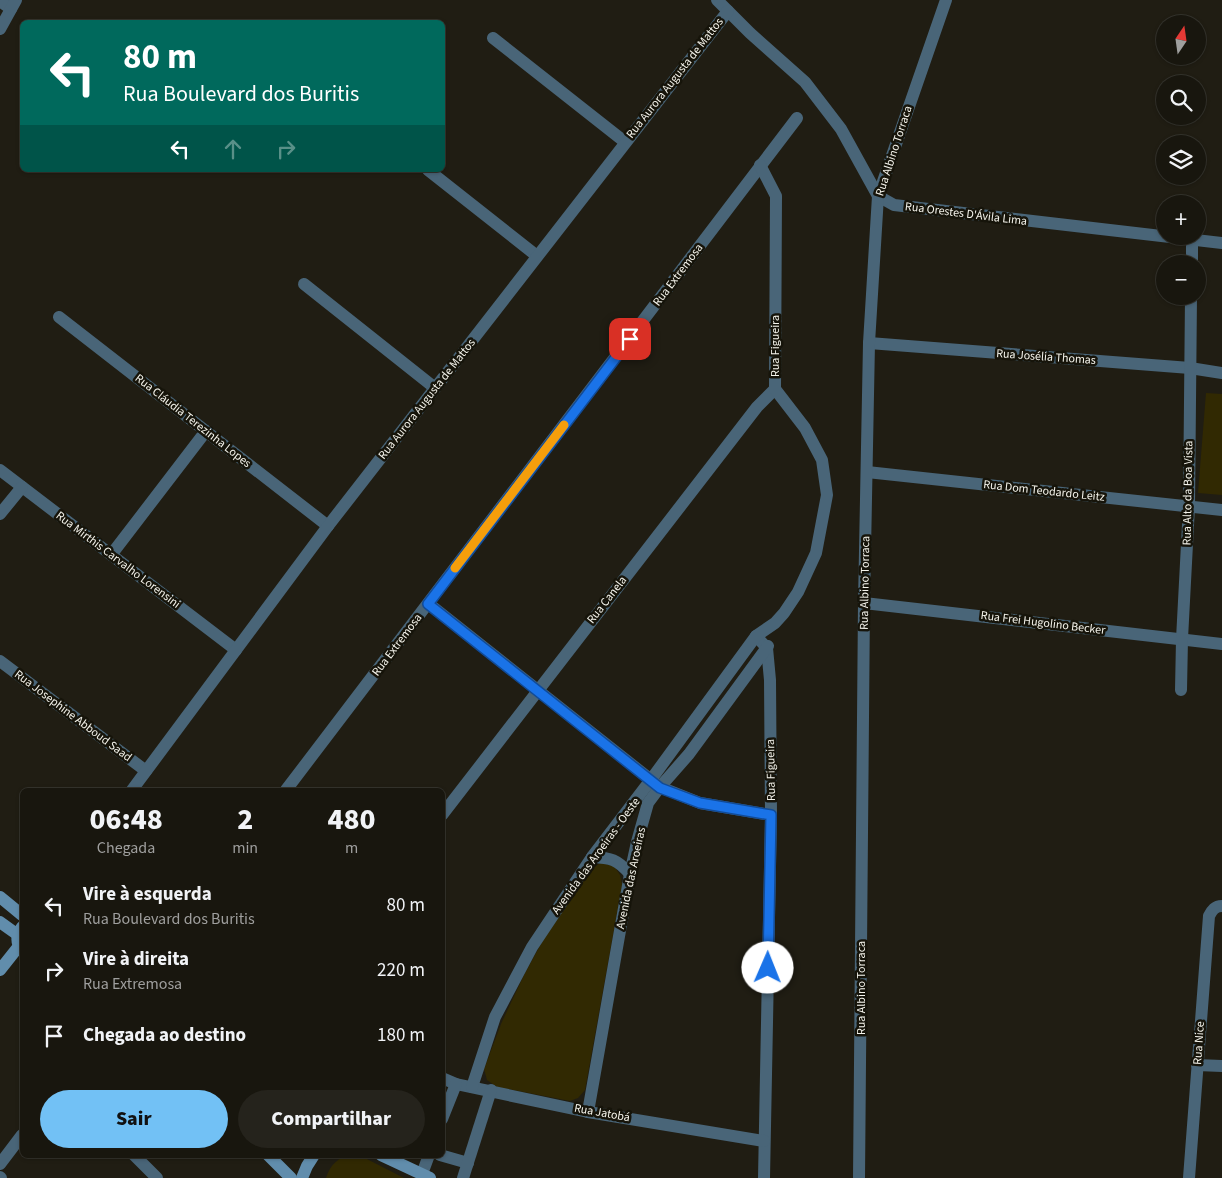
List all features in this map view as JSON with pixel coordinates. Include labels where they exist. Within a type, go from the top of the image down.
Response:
[{"type":"street","points":[[717,0],[805,82],[841,129],[878,196]]},
{"type":"street","name":"Rua Albino Torraca","points":[[860,1178],[864,603],[869,343],[878,196],[946,0]]},
{"type":"street","points":[[0,2],[14,4],[0,29]]},
{"type":"street","name":"Rua Aurora Augusta de Mattos","points":[[133,788],[328,526],[728,11]]},
{"type":"street","points":[[493,38],[625,142]]},
{"type":"street","name":"Rua Extremosa","points":[[288,788],[797,118]]},
{"type":"street","name":"Rua Figueira","points":[[760,165],[776,196],[775,389],[805,428],[822,460],[827,494],[816,553],[798,592],[775,624]]},
{"type":"street","points":[[431,172],[537,256]]},
{"type":"street","name":"Rua Orestes D'Ávila Lima","points":[[878,196],[894,205],[1156,236]]},
{"type":"street","name":"Rua Orestes D'Ávila Lima","points":[[1206,241],[1222,243]]},
{"type":"street","points":[[304,284],[435,388]]},
{"type":"street","name":"Rua Alto da Boa Vista","points":[[1181,690],[1189,506],[1191,305]]},
{"type":"street","name":"Rua Cláudia Terezinha Lopes","points":[[58,317],[328,526]]},
{"type":"street","name":"Rua Josélia Thomas","points":[[869,343],[1222,372]]},
{"type":"street","name":"Rua Canela","points":[[445,811],[757,407],[775,389]]},
{"type":"street","points":[[111,555],[206,431]]},
{"type":"street","name":"Rua Mirthis Carvalho Lorensini","points":[[0,470],[236,650]]},
{"type":"street","name":"Rua Dom Teodardo Leitz","points":[[867,472],[1222,510]]},
{"type":"street","points":[[0,514],[22,487]]},
{"type":"street","name":"Rua Frei Hugolino Becker","points":[[864,603],[1222,644]]},
{"type":"street","points":[[428,604],[655,784],[700,803],[771,815]]},
{"type":"street","name":"Avenida das Aroeiras - Oeste","points":[[472,1087],[495,1017],[532,947],[592,856],[655,784],[756,636],[775,624]]},
{"type":"street","name":"Avenida das Aroeiras","points":[[588,1112],[636,842],[655,784],[689,754],[767,648],[775,624]]},
{"type":"street","points":[[756,636],[767,648]]},
{"type":"street","name":"Rua Figueira","points":[[764,1178],[771,815],[770,680],[767,648]]},
{"type":"street","name":"Rua Josephine Abboud Saad","points":[[0,661],[146,771]]},
{"type":"street","points":[[592,856],[620,862],[630,874]]},
{"type":"street","points":[[0,897],[20,912]]},
{"type":"street","name":"Rua Nice","points":[[1189,1178],[1209,916],[1217,908]]},
{"type":"street","points":[[0,922],[20,940],[0,970]]},
{"type":"street","points":[[1197,1065],[1222,1066]]},
{"type":"street","name":"Rua Jatobá","points":[[445,1079],[456,1084],[588,1112],[764,1141]]},
{"type":"street","points":[[445,1112],[456,1084]]},
{"type":"street","points":[[463,1178],[491,1090]]},
{"type":"street","points":[[0,1164],[20,1138]]},
{"type":"street","points":[[445,1156],[468,1163]]},
{"type":"street","points":[[137,1158],[157,1178]]},
{"type":"street","points":[[271,1158],[291,1178]]},
{"type":"street","points":[[302,1178],[312,1158]]},
{"type":"street","points":[[387,1158],[426,1176],[429,1158]]},
{"type":"shaded area","points":[[1206,393],[1222,394],[1222,495],[1198,493]]},
{"type":"shaded area","points":[[601,863],[614,866],[620,875],[622,885],[585,1090],[578,1098],[570,1101],[497,1087],[487,1080],[484,1069],[501,1024],[542,942],[591,868]]},
{"type":"shaded area","points":[[342,1158],[365,1158],[404,1178],[326,1178],[335,1162]]},
{"type":"slow traffic","points":[[455,568],[564,425]]},
{"type":"route","points":[[630,339],[428,604],[660,788],[700,803],[771,815],[768,968]]}]
